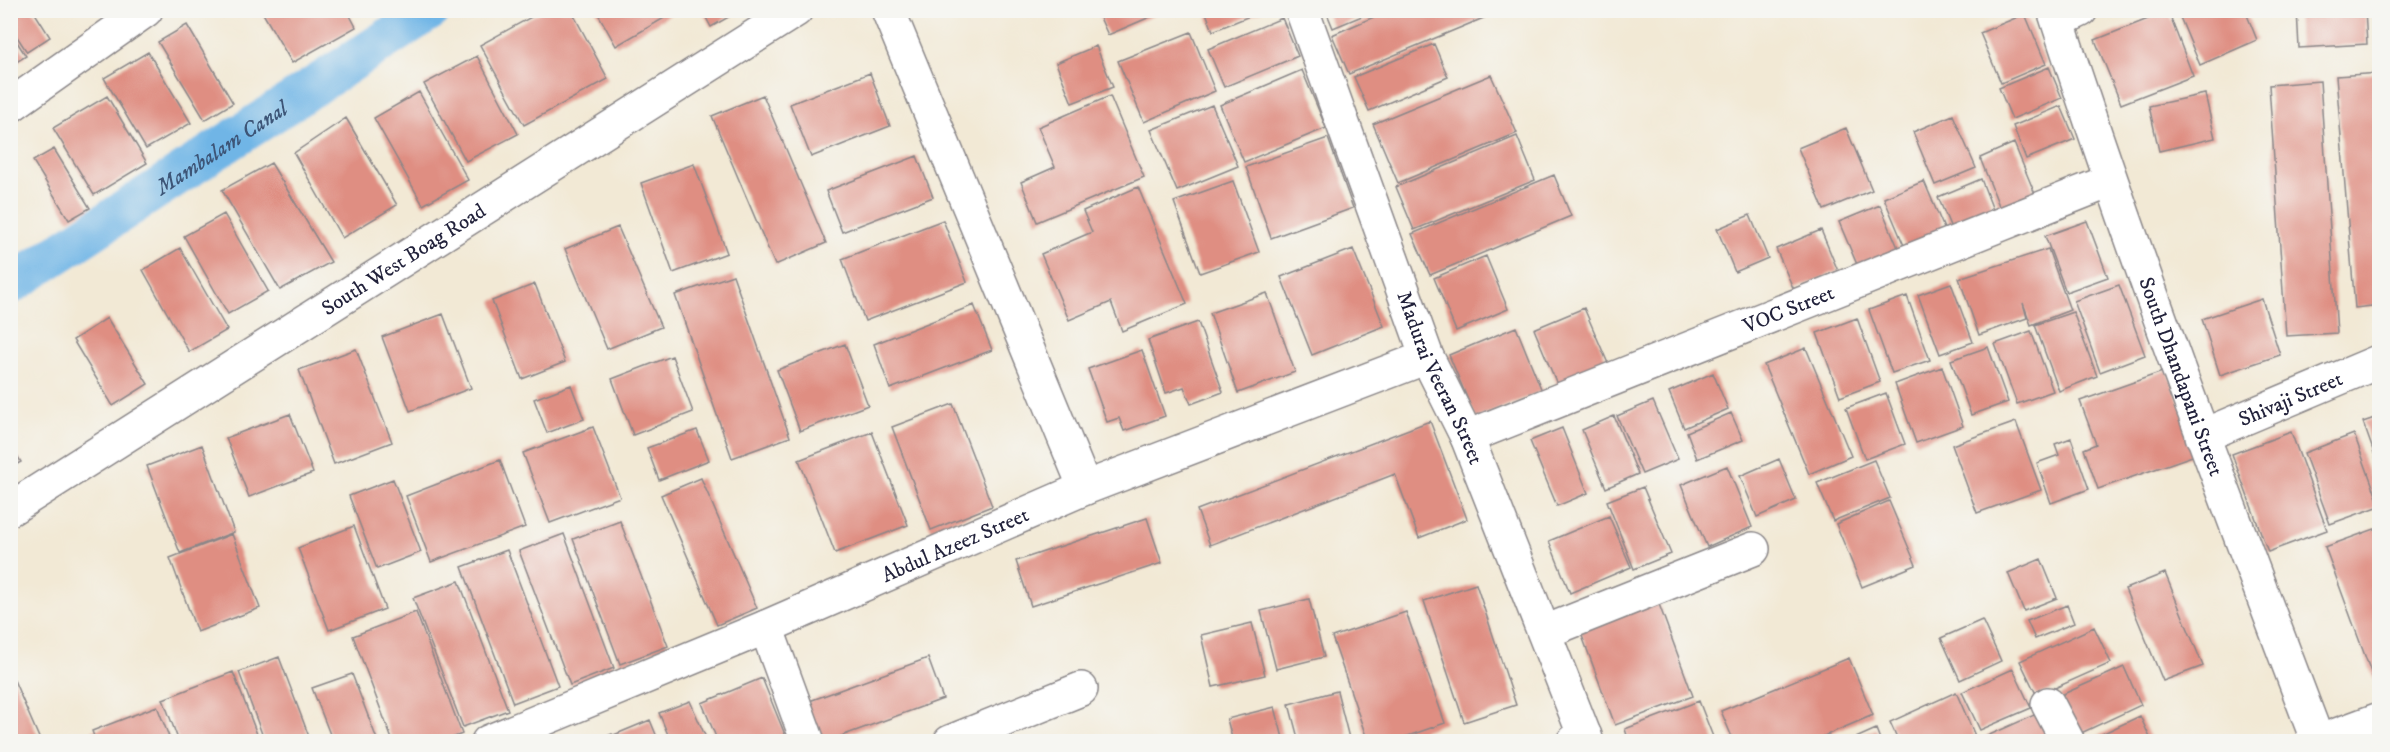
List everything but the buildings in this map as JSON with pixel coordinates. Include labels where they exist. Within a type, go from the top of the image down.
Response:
[{"type":"street","points":[[10,106],[146,10]]},
{"type":"street","name":"South West Boag Road","points":[[10,509],[796,10]]},
{"type":"street","points":[[888,10],[1085,488]]},
{"type":"street","name":"Madurai Veeran Street","points":[[1302,10],[1427,357],[1467,437],[1545,632],[1582,740]]},
{"type":"street","name":"South Dhandapani Street","points":[[2064,14],[2110,181],[2202,436],[2318,741]]},
{"type":"street","name":"VOC Street","points":[[1467,437],[2110,181]]},
{"type":"street","name":"Abdul Azeez Street","points":[[488,741],[766,627],[1085,488],[1427,357]]},
{"type":"street","name":"Shivaji Street","points":[[2202,436],[2379,361]]},
{"type":"street","points":[[1545,632],[1753,549]]},
{"type":"street","points":[[766,627],[808,741]]},
{"type":"street","points":[[950,741],[1081,689]]},
{"type":"street","points":[[2048,704],[2068,741]]},
{"type":"street","points":[[2318,741],[2379,718]]},
{"type":"waterway","name":"Mambalam Canal","points":[[10,285],[431,10]]}]
